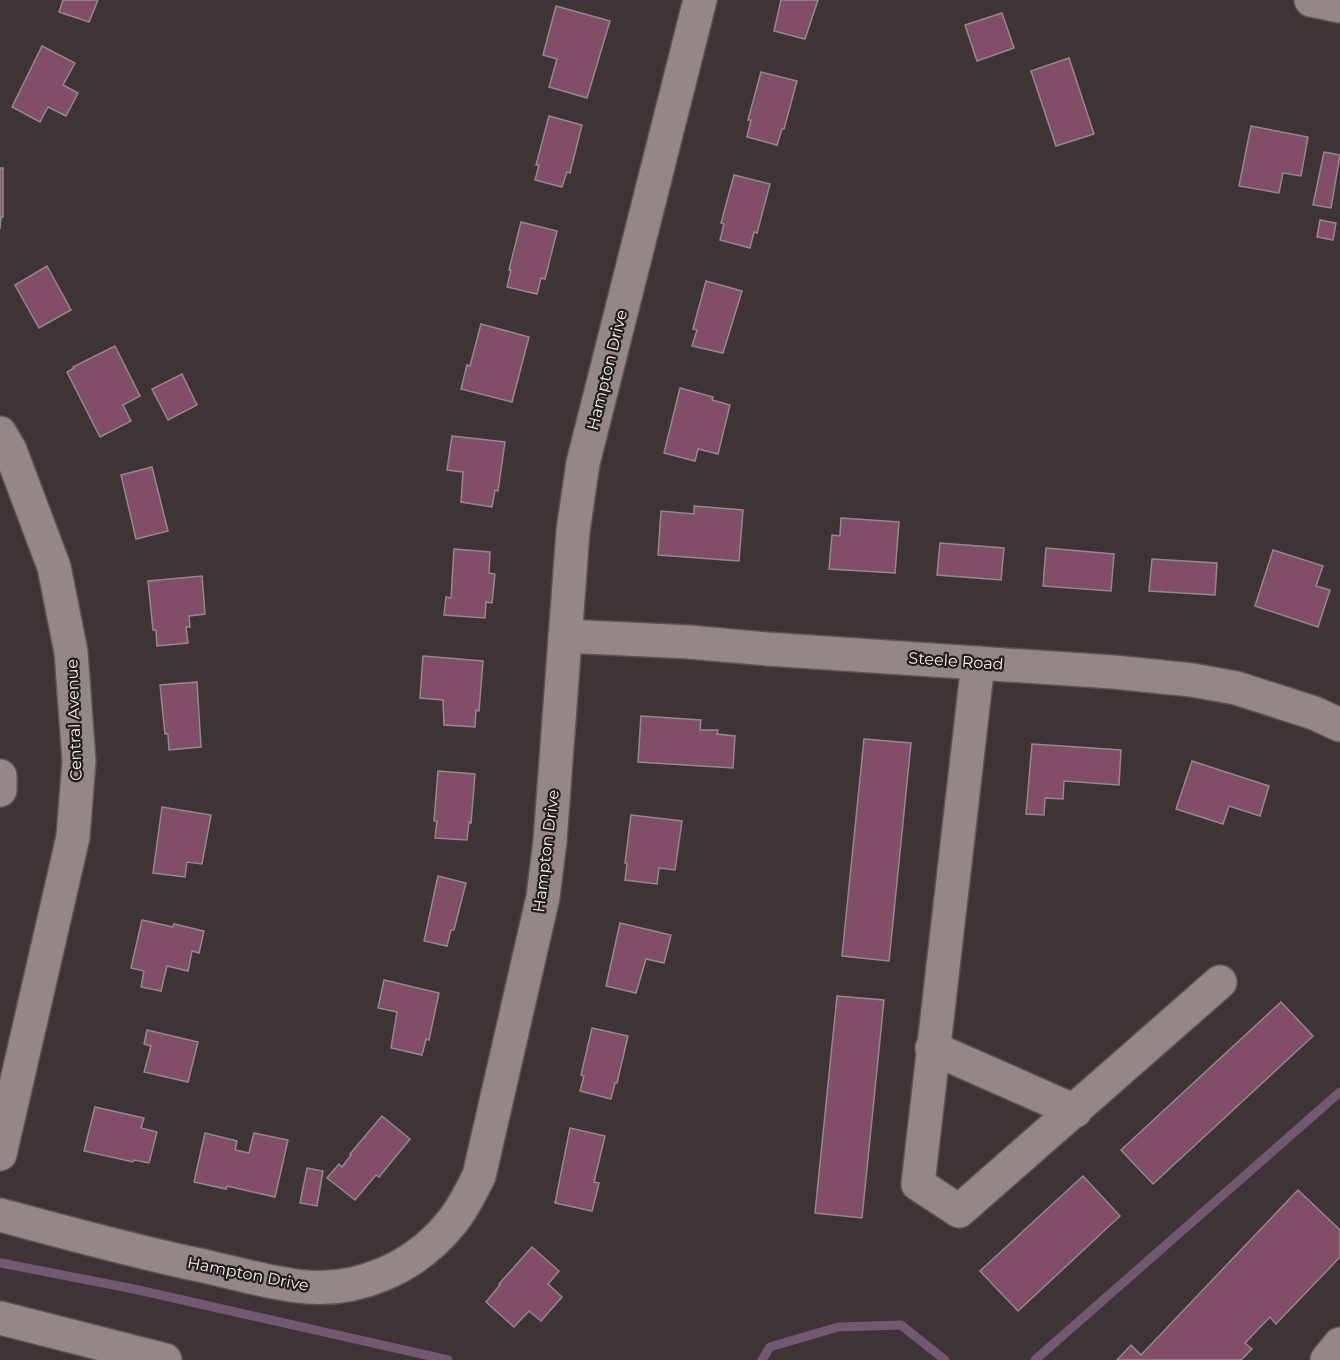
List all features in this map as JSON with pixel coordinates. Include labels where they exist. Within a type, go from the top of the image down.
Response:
[{"type":"street","name":"Hampton Drive","points":[[0,1215],[151,1255],[298,1286],[330,1287],[357,1284],[389,1273],[418,1255],[450,1225],[463,1206],[478,1176],[543,897],[550,841],[573,531],[583,463],[700,0]]},
{"type":"street","points":[[1311,0],[1340,6]]},
{"type":"street","name":"Central Avenue","points":[[0,433],[10,450],[54,567],[71,652],[79,761],[73,837],[0,1154]]},
{"type":"street","name":"Steele Road","points":[[565,636],[688,642],[1113,672],[1236,688],[1314,713],[1340,724]]},
{"type":"street","points":[[978,663],[918,1184],[959,1211],[1220,982]]},
{"type":"street","points":[[0,776],[0,790]]},
{"type":"street","points":[[932,1048],[1074,1112]]},
{"type":"street","points":[[0,1317],[165,1360]]},
{"type":"street","points":[[1327,1360],[1340,1344]]},
{"type":"building","points":[[63,0],[98,0],[89,22],[59,12]]},
{"type":"building","points":[[781,0],[818,0],[805,39],[774,31]]},
{"type":"building","points":[[556,6],[610,21],[587,98],[549,87],[557,59],[543,55]]},
{"type":"building","points":[[1002,13],[1014,48],[977,61],[965,25]]},
{"type":"building","points":[[42,46],[75,63],[63,85],[78,93],[66,116],[48,107],[40,122],[12,107]]},
{"type":"building","points":[[1069,58],[1094,134],[1056,146],[1031,71]]},
{"type":"building","points":[[761,72],[797,81],[784,129],[782,129],[777,145],[747,137],[751,120],[748,120]]},
{"type":"building","points":[[549,116],[582,125],[570,173],[567,172],[562,187],[535,180],[539,165],[536,165]]},
{"type":"building","points":[[1251,126],[1308,137],[1301,176],[1283,173],[1279,193],[1239,186]]},
{"type":"building","points":[[1324,152],[1340,155],[1331,208],[1313,205]]},
{"type":"building","points":[[0,168],[3,168],[3,217],[1,217],[0,229]]},
{"type":"building","points":[[734,175],[770,184],[757,233],[754,232],[750,248],[720,240],[724,224],[721,223]]},
{"type":"building","points":[[1320,220],[1336,223],[1333,240],[1317,237]]},
{"type":"building","points":[[521,222],[557,231],[545,279],[541,278],[537,294],[507,287]]},
{"type":"building","points":[[47,266],[71,310],[39,328],[15,285]]},
{"type":"building","points":[[706,281],[742,291],[723,353],[692,346],[697,330],[693,329]]},
{"type":"building","points":[[481,324],[529,337],[512,402],[461,389],[467,365],[470,366]]},
{"type":"building","points":[[115,346],[140,396],[123,405],[131,421],[100,437],[67,372]]},
{"type":"building","points":[[182,374],[197,405],[168,420],[152,389]]},
{"type":"building","points":[[680,388],[713,397],[712,400],[730,405],[718,454],[698,449],[695,461],[664,453]]},
{"type":"building","points":[[452,436],[505,442],[498,491],[495,490],[492,507],[461,502],[463,472],[447,470]]},
{"type":"building","points":[[152,467],[168,531],[136,539],[121,475]]},
{"type":"building","points":[[694,506],[743,510],[739,561],[658,555],[661,511],[694,514]]},
{"type":"building","points":[[841,518],[899,522],[895,573],[829,569],[832,535],[840,536]]},
{"type":"building","points":[[940,543],[1004,548],[1001,580],[937,575]]},
{"type":"building","points":[[1046,548],[1114,554],[1111,591],[1043,586]]},
{"type":"building","points":[[454,549],[490,552],[489,573],[495,574],[492,603],[486,602],[485,618],[444,615],[446,597],[451,598]]},
{"type":"building","points":[[1273,550],[1323,566],[1316,586],[1330,590],[1318,627],[1255,606]]},
{"type":"building","points":[[1152,559],[1217,563],[1215,595],[1149,591]]},
{"type":"building","points":[[202,576],[205,614],[189,616],[190,627],[186,627],[188,643],[157,646],[148,581]]},
{"type":"building","points":[[423,656],[483,661],[479,711],[476,710],[475,727],[444,725],[443,700],[420,698]]},
{"type":"building","points":[[197,682],[201,747],[169,750],[160,685]]},
{"type":"building","points":[[641,716],[701,720],[700,730],[718,730],[717,734],[735,736],[733,768],[638,762]]},
{"type":"building","points":[[864,739],[911,743],[889,961],[842,956]]},
{"type":"building","points":[[1032,744],[1121,750],[1119,785],[1064,781],[1063,799],[1045,798],[1044,815],[1026,814]]},
{"type":"building","points":[[1192,761],[1269,786],[1260,816],[1229,806],[1223,824],[1176,809]]},
{"type":"building","points":[[438,771],[475,774],[471,823],[469,822],[467,840],[435,838]]},
{"type":"building","points":[[162,807],[211,815],[202,864],[187,862],[185,877],[153,873]]},
{"type":"building","points":[[631,815],[682,821],[675,870],[659,868],[657,884],[625,880]]},
{"type":"building","points":[[438,876],[466,883],[454,930],[451,930],[447,946],[424,941]]},
{"type":"building","points":[[142,920],[204,931],[199,953],[192,951],[188,971],[167,966],[161,991],[141,987],[144,971],[131,968]]},
{"type":"building","points":[[620,923],[671,935],[664,963],[646,959],[636,993],[606,986]]},
{"type":"building","points":[[384,980],[439,993],[429,1040],[426,1039],[422,1055],[391,1048],[397,1012],[378,1008]]},
{"type":"building","points":[[837,996],[884,1000],[862,1218],[815,1213]]},
{"type":"building","points":[[1281,1002],[1313,1036],[1153,1184],[1121,1150]]},
{"type":"building","points":[[592,1028],[628,1036],[611,1099],[580,1091],[584,1076],[581,1075]]},
{"type":"building","points":[[147,1030],[198,1042],[188,1082],[144,1072],[151,1046],[144,1044]]},
{"type":"building","points":[[95,1107],[144,1118],[141,1128],[157,1132],[149,1163],[134,1160],[133,1162],[84,1151]]},
{"type":"building","points":[[382,1116],[410,1139],[379,1177],[376,1175],[355,1200],[327,1178],[339,1164],[342,1167]]},
{"type":"building","points":[[570,1128],[605,1136],[594,1182],[599,1183],[592,1211],[555,1203]]},
{"type":"building","points":[[205,1133],[237,1141],[235,1150],[249,1153],[254,1133],[288,1140],[275,1197],[227,1186],[226,1189],[194,1182]]},
{"type":"building","points":[[307,1168],[323,1171],[317,1206],[300,1203]]},
{"type":"building","points":[[1083,1176],[1120,1216],[1018,1311],[980,1271]]},
{"type":"building","points":[[1298,1190],[1340,1230],[1340,1257],[1276,1324],[1270,1317],[1245,1343],[1252,1349],[1241,1360],[1117,1360],[1131,1345],[1141,1355]]},
{"type":"building","points":[[532,1247],[559,1271],[548,1284],[562,1297],[541,1321],[529,1311],[514,1327],[486,1302]]},
{"type":"waterway","points":[[1035,1360],[1340,1092]]},
{"type":"waterway","points":[[1,1263],[134,1289],[448,1360]]},
{"type":"waterway","points":[[762,1360],[770,1347],[838,1327],[901,1325],[945,1360]]}]
